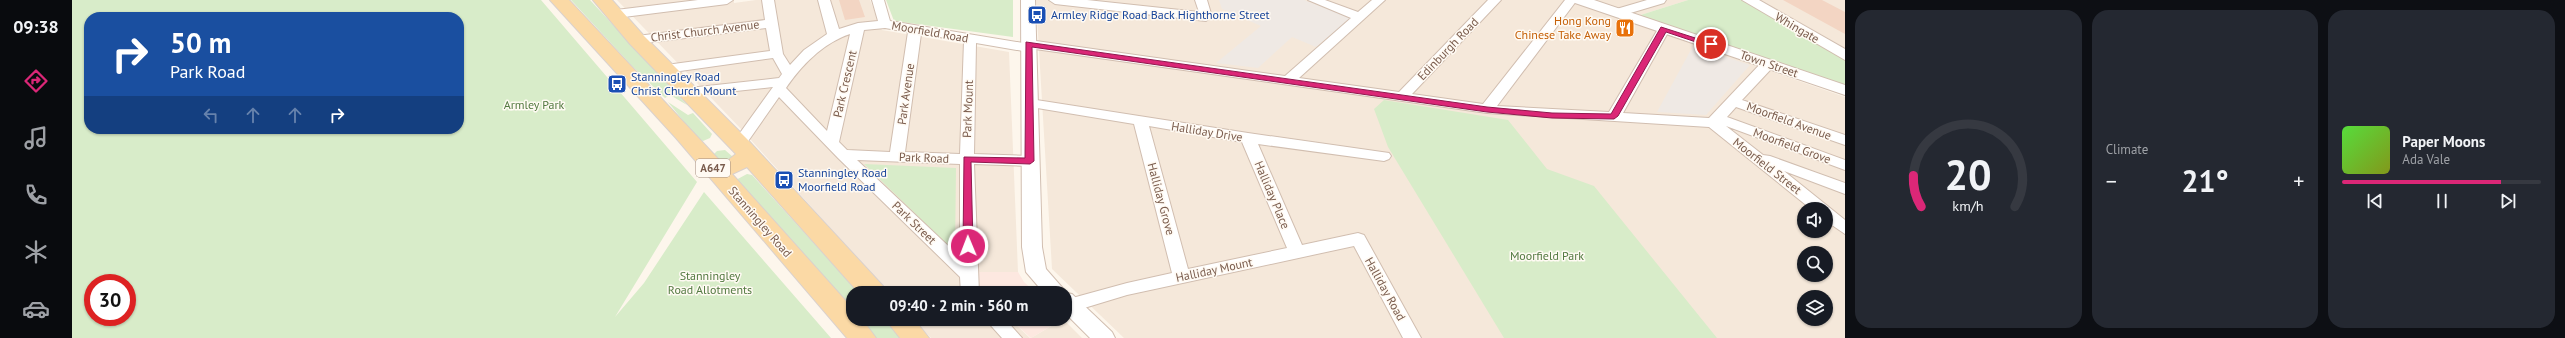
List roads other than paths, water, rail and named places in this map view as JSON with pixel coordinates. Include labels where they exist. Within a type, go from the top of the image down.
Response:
[{"type":"main road","name":"Stanningley Road","points":[[560,0],[708,163],[863,338]]},
{"type":"main road","points":[[609,7],[637,40],[740,146],[868,286]]},
{"type":"main road","points":[[708,163],[733,167],[740,146]]},
{"type":"main road","points":[[905,326],[916,338]]},
{"type":"street","points":[[609,7],[727,0]]},
{"type":"street","points":[[666,69],[777,54],[768,0]]},
{"type":"street","points":[[824,0],[834,35]]},
{"type":"street","points":[[878,0],[885,24]]},
{"type":"street","points":[[1028,0],[1032,247],[1036,272],[1051,286]]},
{"type":"street","points":[[1055,0],[1161,6],[1206,17],[1201,0]]},
{"type":"street","points":[[1289,80],[1378,0]]},
{"type":"street","name":"Edinburgh Road","points":[[1401,98],[1495,0]]},
{"type":"street","points":[[1487,109],[1571,0]]},
{"type":"street","name":"Town Street","points":[[1580,0],[1845,90]]},
{"type":"street","points":[[1617,13],[1660,0]]},
{"type":"street","name":"Whingate","points":[[1749,0],[1845,55]]},
{"type":"street","points":[[1318,1],[1359,17]]},
{"type":"street","name":"Christ Church Avenue","points":[[637,40],[773,23]]},
{"type":"street","name":"Moorfield Road","points":[[740,146],[784,82],[809,53],[834,35],[858,27],[885,24],[970,39],[1289,80],[1401,98],[1487,109],[1552,116],[1614,116],[1715,120]]},
{"type":"street","name":"Park Crescent","points":[[832,142],[858,27]]},
{"type":"street","points":[[1614,116],[1664,29]]},
{"type":"street","name":"Park Avenue","points":[[897,157],[915,30]]},
{"type":"street","name":"Park Mount","points":[[968,275],[967,159],[970,39]]},
{"type":"street","name":"Park Street","points":[[777,54],[784,82],[843,155],[968,275]]},
{"type":"street","points":[[1715,120],[1768,64]]},
{"type":"street","points":[[689,92],[784,82]]},
{"type":"street","name":"Moorfield Avenue","points":[[1733,100],[1845,140]]},
{"type":"street","name":"Halliday Drive","points":[[1030,103],[1248,138],[1384,156]]},
{"type":"street","name":"Moorfield Street","points":[[1715,120],[1751,153],[1812,202]]},
{"type":"street","name":"Moorfield Grove","points":[[1715,120],[1845,165]]},
{"type":"street","name":"Halliday Grove","points":[[1140,121],[1182,277]]},
{"type":"street","name":"Halliday Place","points":[[1248,138],[1296,251]]},
{"type":"street","points":[[1751,153],[1845,189]]},
{"type":"street","name":"Park Road","points":[[843,155],[1030,161]]},
{"type":"street","points":[[1833,219],[1845,228]]},
{"type":"street","name":"Halliday Mount","points":[[1072,298],[1127,289],[1296,251],[1358,239]]},
{"type":"street","name":"Halliday Road","points":[[1358,239],[1412,338]]},
{"type":"street","points":[[968,275],[969,286]]},
{"type":"street","points":[[1072,307],[1104,338]]},
{"type":"street","points":[[1001,326],[1013,338]]},
{"type":"place","name":"Armley Ridge Road Back Highthorne Street","points":[[1037,15]]},
{"type":"place","name":"Hong Kong Chinese Take Away","points":[[1625,28]]},
{"type":"place","name":"Stanningley Road Christ Church Mount","points":[[617,84]]},
{"type":"place","name":"Stanningley Road Moorfield Road","points":[[784,180]]},
{"type":"park label","name":"Armley Park","points":[[534,105]]},
{"type":"park label","name":"Moorfield Park","points":[[1547,256]]},
{"type":"park label","name":"Stanningley Road Allotments","points":[[710,283]]}]
